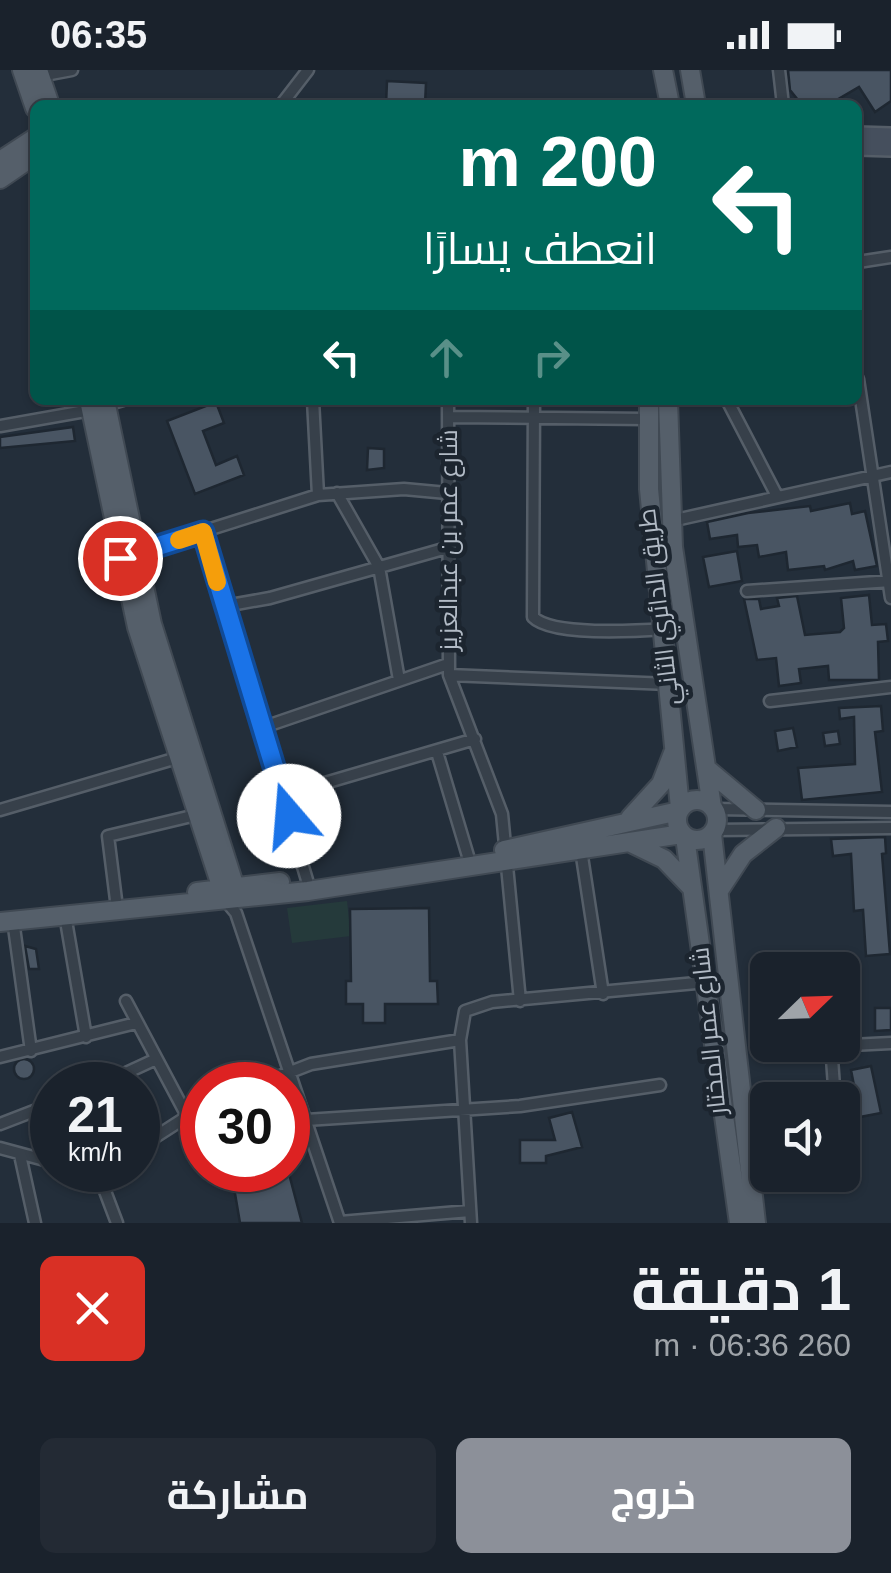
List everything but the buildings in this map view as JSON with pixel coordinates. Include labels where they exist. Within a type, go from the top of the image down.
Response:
[{"type":"main road","points":[[663,70],[667,100]]},
{"type":"main road","points":[[690,70],[695,100]]},
{"type":"main road","points":[[34,72],[48,100]]},
{"type":"main road","points":[[34,72],[35,100]]},
{"type":"main road","points":[[0,161],[30,141]]},
{"type":"main road","points":[[0,179],[30,158]]},
{"type":"main road","points":[[103,405],[128,556],[177,758],[231,898]]},
{"type":"main road","name":"طريق الدائري الثاني","points":[[667,405],[659,488],[671,521],[684,645],[713,808]]},
{"type":"main road","name":"طريق الدائري الثاني","points":[[648,409],[659,488],[664,629],[679,810]]},
{"type":"main road","points":[[128,556],[231,898]]},
{"type":"main road","points":[[624,833],[661,784],[675,748]]},
{"type":"main road","points":[[706,768],[756,810]]},
{"type":"main road","points":[[4,919],[116,900],[231,898],[307,880],[468,856],[508,855],[581,850],[624,833],[679,810],[694,800],[713,808],[713,832],[697,841],[683,835],[624,833],[508,855],[231,898],[4,919]]},
{"type":"main road","points":[[679,810],[683,835]]},
{"type":"main road","points":[[720,890],[742,854],[776,828]]},
{"type":"main road","name":"شارع عمر المختار","points":[[713,832],[756,1223]]},
{"type":"main road","points":[[624,833],[664,859],[691,888]]},
{"type":"main road","name":"شارع عمر المختار","points":[[683,835],[739,1223]]},
{"type":"street","points":[[34,72],[72,70]]},
{"type":"street","points":[[285,100],[308,70]]},
{"type":"street","points":[[779,70],[782,100]]},
{"type":"street","points":[[862,135],[891,136]]},
{"type":"street","points":[[862,147],[891,148]]},
{"type":"street","points":[[862,261],[891,257]]},
{"type":"street","points":[[862,403],[891,598]]},
{"type":"street","points":[[0,426],[94,405]]},
{"type":"street","points":[[313,405],[318,495]]},
{"type":"street","name":"شارع عمر بن عبدالعزيز","points":[[448,405],[448,669],[493,782],[508,855],[520,1001]]},
{"type":"street","points":[[534,405],[533,617],[540,624],[561,628],[664,629]]},
{"type":"street","points":[[730,405],[777,496]]},
{"type":"street","points":[[448,417],[648,409]]},
{"type":"street","points":[[671,521],[891,472]]},
{"type":"street","points":[[128,556],[318,495],[404,489],[447,493]]},
{"type":"street","points":[[337,494],[379,567],[398,680]]},
{"type":"street","points":[[203,532],[307,880]]},
{"type":"street","points":[[224,606],[447,548]]},
{"type":"street","points":[[747,590],[891,581]]},
{"type":"street","points":[[261,728],[398,680],[448,669],[669,684]]},
{"type":"street","points":[[770,700],[891,687]]},
{"type":"street","points":[[284,795],[475,739]]},
{"type":"street","points":[[437,752],[468,856]]},
{"type":"street","points":[[0,810],[177,758]]},
{"type":"street","points":[[713,808],[891,812]]},
{"type":"street","points":[[116,900],[108,836],[196,814]]},
{"type":"street","points":[[713,832],[891,828]]},
{"type":"street","points":[[581,850],[603,994]]},
{"type":"street","points":[[231,898],[283,1062]]},
{"type":"street","points":[[65,914],[86,1037]]},
{"type":"street","points":[[4,919],[31,1051]]},
{"type":"street","points":[[310,1132],[340,1222],[470,1217],[460,1040],[462,1017],[470,1008],[706,982]]},
{"type":"street","points":[[126,1001],[180,1104]]},
{"type":"street","points":[[0,1058],[136,1023]]},
{"type":"street","points":[[310,1064],[460,1040]]},
{"type":"street","points":[[860,1044],[891,1042]]},
{"type":"street","points":[[150,1062],[154,1060]]},
{"type":"street","points":[[310,1120],[466,1111],[660,1084]]},
{"type":"street","points":[[0,1124],[30,1112]]},
{"type":"street","points":[[0,1148],[30,1157]]},
{"type":"street","points":[[20,1155],[35,1223]]},
{"type":"street","points":[[105,1192],[117,1223]]},
{"type":"green space","points":[[347,901],[351,936],[292,943],[287,908]]},
{"type":"slow traffic","points":[[179,540],[203,532],[217,582]]},
{"type":"route","points":[[120,558],[203,532],[289,816]]}]
